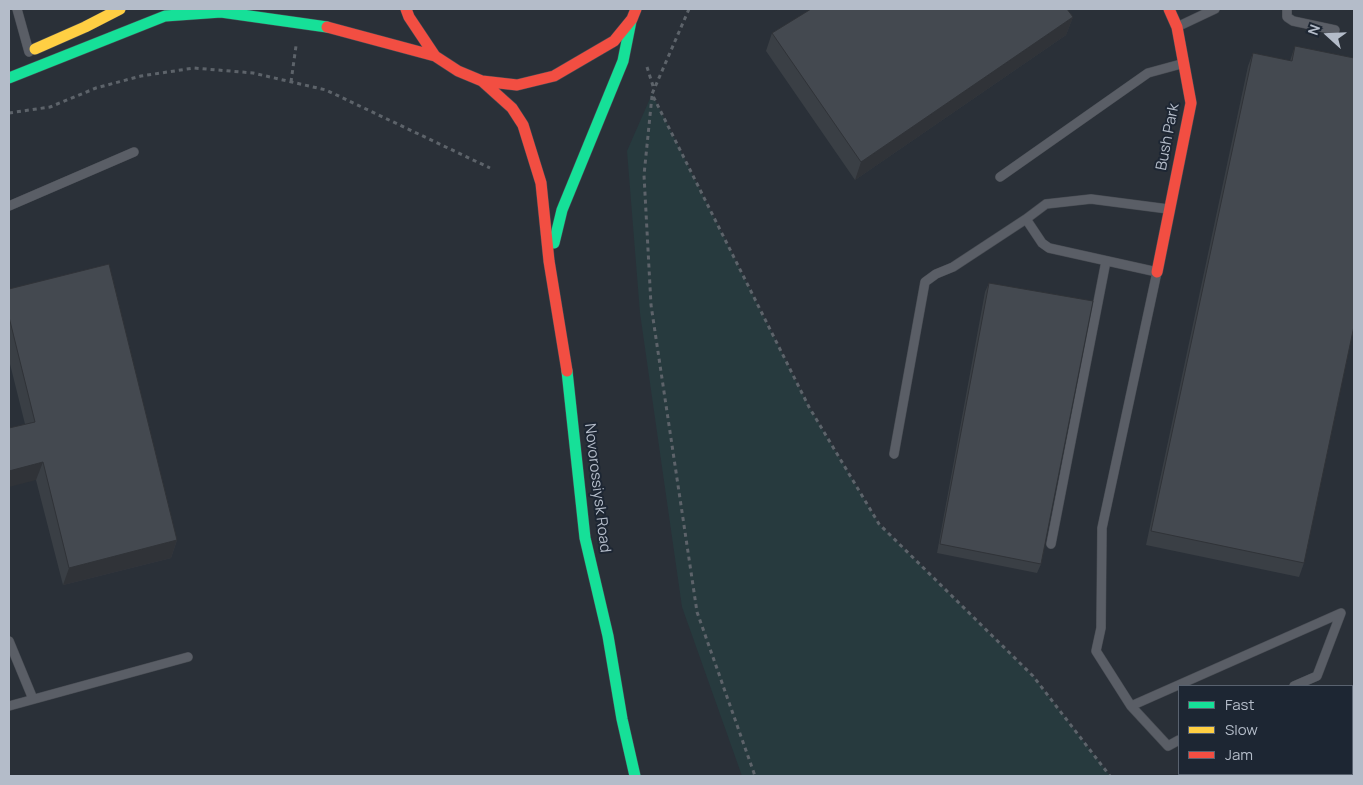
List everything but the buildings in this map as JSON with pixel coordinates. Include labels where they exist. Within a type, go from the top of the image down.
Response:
[{"type":"main road","points":[[16,58],[120,9]]},
{"type":"main road","points":[[406,9],[409,17],[435,56]]},
{"type":"main road","name":"Bush Park","points":[[1158,272],[1191,103],[1177,27],[1169,9]]},
{"type":"main road","points":[[9,78],[165,16],[221,12],[328,27],[435,56],[458,71],[482,81],[516,85],[554,76],[590,56],[614,41],[634,14]]},
{"type":"main road","name":"Novorossiysk Road","points":[[549,261],[562,210],[623,61],[634,14]]},
{"type":"main road","name":"Novorossiysk Road","points":[[482,81],[512,108],[523,125],[541,184],[549,261],[569,385],[585,538],[608,636],[622,719],[635,776]]},
{"type":"lane","points":[[17,9],[33,68]]},
{"type":"lane","points":[[1177,27],[1215,9]]},
{"type":"lane","points":[[1286,9],[1287,17],[1293,21],[1335,30]]},
{"type":"lane","points":[[1000,177],[1148,73],[1184,63]]},
{"type":"lane","points":[[9,206],[134,152]]},
{"type":"lane","points":[[894,454],[925,282],[1026,219],[1046,204],[1091,200],[1169,210]]},
{"type":"lane","points":[[1026,219],[1042,243],[1049,248],[1158,272],[1102,528],[1101,628],[1096,651],[1131,706],[1168,746],[1178,741]]},
{"type":"lane","points":[[1051,544],[1106,261]]},
{"type":"lane","points":[[1178,685],[1341,613],[1316,676],[1296,685]]},
{"type":"lane","points":[[9,641],[33,699]]},
{"type":"lane","points":[[9,706],[188,658]]},
{"type":"lane","points":[[1131,706],[1178,685]]},
{"type":"path","points":[[652,94],[689,9]]},
{"type":"path","points":[[647,67],[653,86],[644,175],[651,305],[697,612],[755,776]]},
{"type":"path","points":[[9,113],[50,107],[96,88],[141,76],[194,68],[253,73],[326,90],[490,168]]},
{"type":"path","points":[[652,94],[809,407],[879,524],[1032,676],[1110,776]]},
{"type":"green space","points":[[652,94],[809,407],[879,524],[1033,676],[1110,776],[742,776],[682,607],[640,313],[627,151]]},
{"type":"traffic: fast","points":[[9,78],[165,16],[221,12],[327,27]]},
{"type":"traffic: fast","points":[[554,243],[562,210],[623,61],[631,21]]},
{"type":"traffic: fast","points":[[567,371],[585,538],[608,636],[622,719],[635,776]]},
{"type":"traffic: slow","points":[[35,49],[120,9]]},
{"type":"traffic: jam","points":[[406,9],[409,17],[435,56],[458,71],[482,81],[517,85],[554,76],[614,41],[632,19],[636,9]]},
{"type":"traffic: jam","points":[[1157,272],[1191,103],[1177,27],[1169,9]]},
{"type":"traffic: jam","points":[[327,27],[435,56]]},
{"type":"traffic: jam","points":[[482,81],[512,108],[523,125],[541,183],[549,261],[567,371]]}]
